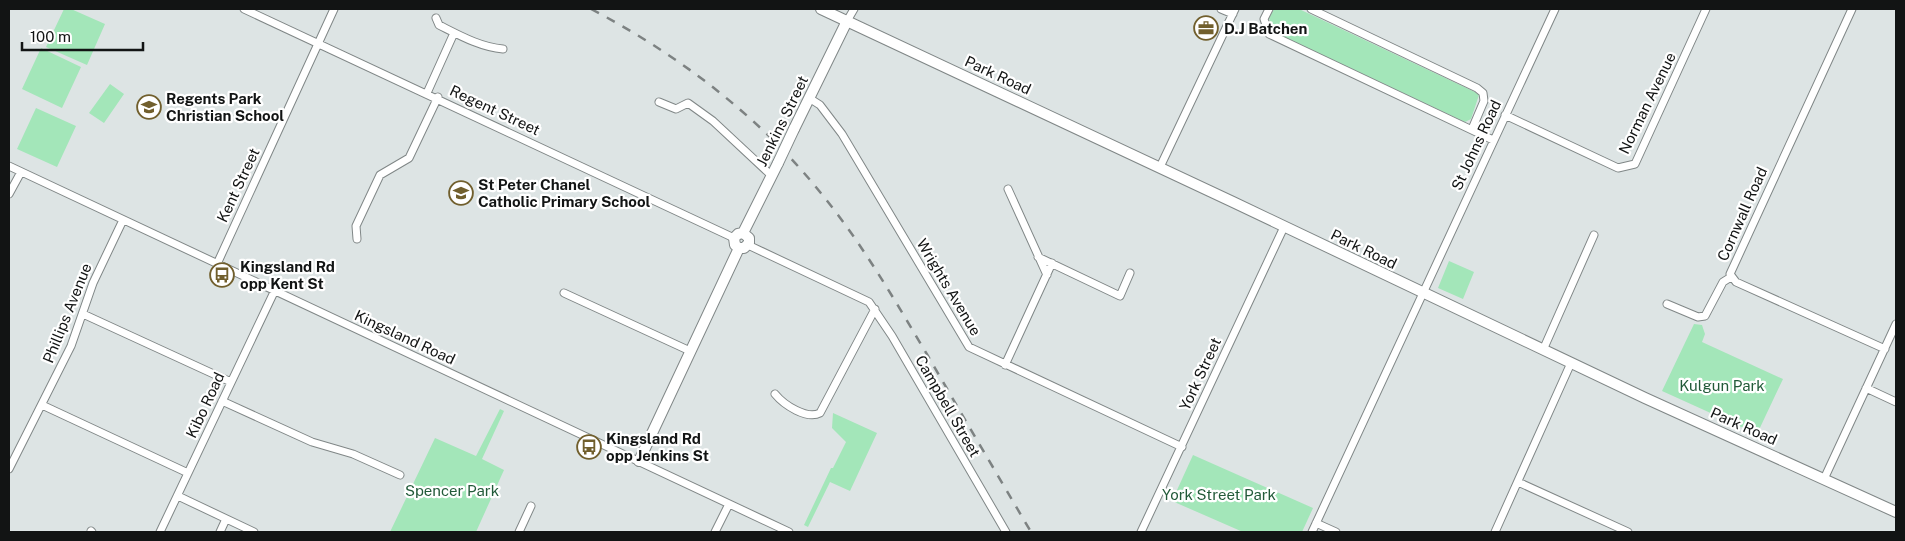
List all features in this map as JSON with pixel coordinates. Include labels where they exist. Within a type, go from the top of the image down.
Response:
[{"type":"main road","name":"Park Road","points":[[821,9],[1160,167],[1571,364],[1896,512]]},
{"type":"main road","name":"Jenkins Street","points":[[739,235],[772,176],[847,21]]},
{"type":"main road","points":[[638,461],[690,351],[743,246],[749,238],[739,235]]},
{"type":"street","name":"Regent Street","points":[[244,9],[739,235]]},
{"type":"street","name":"Kent Street","points":[[218,264],[334,9]]},
{"type":"street","points":[[847,21],[854,9]]},
{"type":"street","points":[[1160,167],[1234,11],[1220,9]]},
{"type":"street","points":[[1269,9],[1264,19],[1269,34],[1493,140]]},
{"type":"street","points":[[1310,9],[1477,88],[1483,93],[1484,101],[1472,129]]},
{"type":"street","name":"St Johns Road","points":[[1312,532],[1555,9]]},
{"type":"street","name":"Norman Avenue","points":[[1505,115],[1618,168],[1635,164],[1706,9]]},
{"type":"street","name":"Cornwall Road","points":[[1852,9],[1731,268],[1731,276],[1736,282],[1885,349]]},
{"type":"street","points":[[436,18],[439,25],[454,32],[490,48],[503,49]]},
{"type":"street","points":[[427,93],[454,32]]},
{"type":"street","points":[[357,240],[356,226],[380,176],[409,158],[438,97]]},
{"type":"street","name":"Wrights Avenue","points":[[809,98],[820,105],[842,134],[966,343],[973,350],[1182,447]]},
{"type":"street","points":[[659,102],[676,109],[688,102],[713,121],[772,176]]},
{"type":"street","name":"Kingsland Road","points":[[9,166],[789,532]]},
{"type":"street","points":[[9,194],[21,172]]},
{"type":"street","points":[[1008,189],[1047,274]]},
{"type":"street","name":"Phillips Avenue","points":[[9,469],[72,346],[93,283],[123,220]]},
{"type":"street","name":"York Street","points":[[1141,532],[1284,227]]},
{"type":"street","points":[[1543,350],[1594,235]]},
{"type":"street","name":"Campbell Street","points":[[743,246],[862,297],[875,309],[1006,532]]},
{"type":"street","points":[[1038,257],[1120,296],[1130,273]]},
{"type":"street","points":[[1005,365],[1052,263]]},
{"type":"street","points":[[1667,304],[1698,317],[1705,316],[1723,282],[1731,276]]},
{"type":"street","name":"Kibo Road","points":[[160,532],[275,290]]},
{"type":"street","points":[[564,293],[690,351]]},
{"type":"street","points":[[775,394],[783,404],[811,416],[820,413],[875,309]]},
{"type":"street","points":[[83,314],[231,382]]},
{"type":"street","points":[[1824,479],[1896,324]]},
{"type":"street","points":[[1495,532],[1571,364]]},
{"type":"street","points":[[1866,388],[1896,402]]},
{"type":"street","points":[[222,401],[312,442],[353,454],[400,475]]},
{"type":"street","points":[[42,405],[188,473]]},
{"type":"street","points":[[1518,482],[1628,532]]},
{"type":"street","points":[[178,496],[254,532]]},
{"type":"street","points":[[715,532],[729,504]]},
{"type":"street","points":[[519,532],[531,506]]},
{"type":"street","points":[[220,532],[226,519]]},
{"type":"street","points":[[1316,523],[1336,532]]},
{"type":"green space","points":[[64,9],[71,9],[105,24],[87,65],[46,47]]},
{"type":"green space","points":[[1274,9],[1299,9],[1475,92],[1479,95],[1471,119],[1465,122],[1273,32],[1269,18]]},
{"type":"green space","points":[[41,48],[81,67],[62,108],[22,89]]},
{"type":"green space","points":[[110,84],[124,94],[104,123],[89,113]]},
{"type":"green space","points":[[36,108],[76,126],[57,167],[17,149]]},
{"type":"green space","points":[[1449,261],[1474,272],[1463,299],[1438,288]]},
{"type":"green space","name":"Kulgun Park","points":[[1694,324],[1702,325],[1705,334],[1702,342],[1783,379],[1757,434],[1662,391]]},
{"type":"green space","name":"Spencer Park","points":[[500,409],[504,411],[482,459],[504,470],[476,532],[390,532],[435,438],[476,456]]},
{"type":"green space","points":[[833,413],[877,433],[850,491],[830,482],[808,527],[804,525],[831,468],[833,468],[846,442],[832,428]]},
{"type":"green space","name":"York Street Park","points":[[1193,455],[1313,508],[1302,532],[1243,532],[1172,501]]},
{"type":"railway","points":[[591,9],[654,46],[714,88],[770,137],[820,192],[864,251],[1031,532]]},
{"type":"place","name":"D.J Batchen","points":[[1206,28]]},
{"type":"place","name":"Regents Park Christian School","points":[[149,107]]},
{"type":"place","name":"St Peter Chanel Catholic Primary School","points":[[461,193]]},
{"type":"place","name":"Kingsland Rd opp Kent St","points":[[222,275]]},
{"type":"place","name":"Kingsland Rd opp Jenkins St","points":[[589,447]]}]
